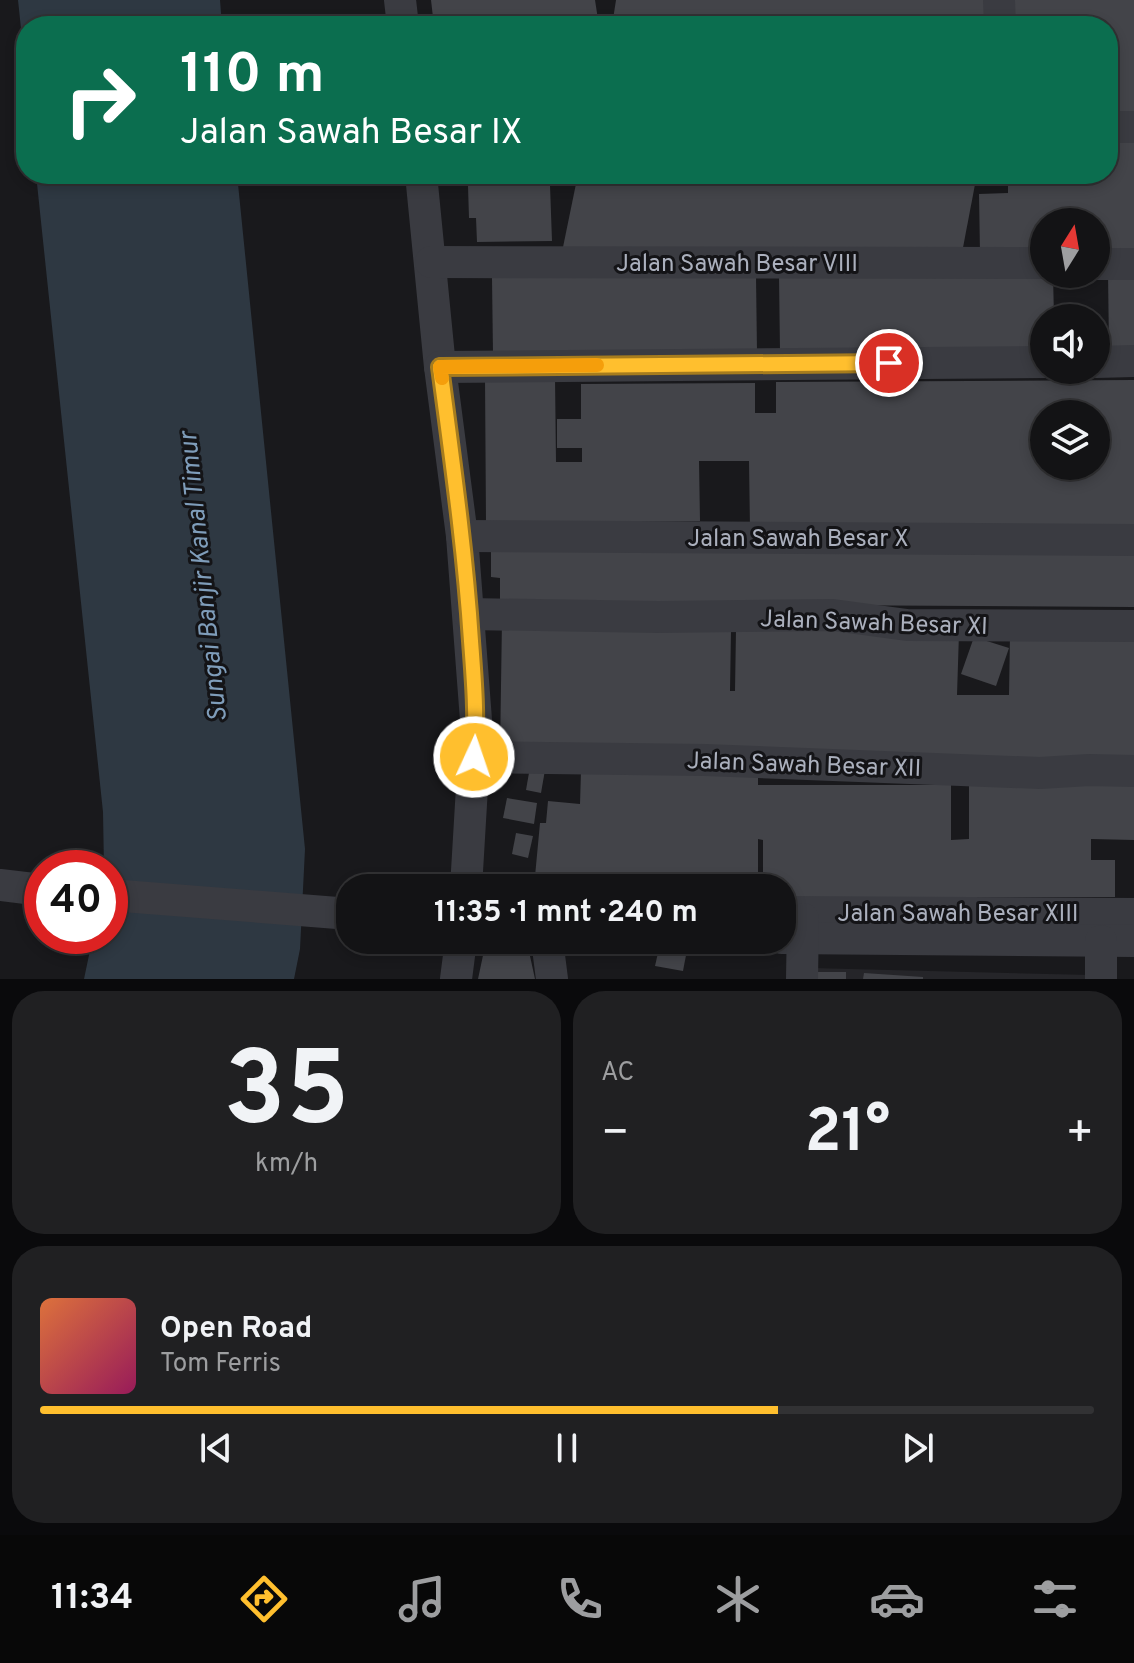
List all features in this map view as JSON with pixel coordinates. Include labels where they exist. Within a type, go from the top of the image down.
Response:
[{"type":"street","points":[[422,184],[440,367],[462,536],[476,720],[467,874]]},
{"type":"street","name":"Jalan Sawah Besar VIII","points":[[431,262],[1030,263]]},
{"type":"street","points":[[1110,264],[1134,264]]},
{"type":"street","points":[[1110,362],[1134,361]]},
{"type":"street","points":[[440,367],[1030,362]]},
{"type":"street","name":"Jalan Sawah Besar X","points":[[462,536],[1134,540]]},
{"type":"street","name":"Jalan Sawah Besar XI","points":[[469,614],[658,617],[833,615],[907,625],[1134,626]]},
{"type":"street","name":"Jalan Sawah Besar XII","points":[[474,757],[705,760],[1040,773],[1134,771]]},
{"type":"street","points":[[3,887],[24,889]]},
{"type":"street","points":[[128,896],[336,913]]},
{"type":"street","name":"Jalan Sawah Besar XIII","points":[[796,925],[1134,914]]},
{"type":"street","name":"Jalan Sawah Besar XIII","points":[[796,925],[1134,941]]},
{"type":"street","points":[[1101,941],[1101,979]]},
{"type":"street","points":[[796,947],[802,979]]},
{"type":"street","points":[[549,954],[552,979]]},
{"type":"shaded area","points":[[811,968],[1091,975],[1091,979],[811,979]]},
{"type":"water","points":[[18,0],[220,0],[221,16],[20,16]]},
{"type":"water","name":"Sungai Banjir Kanal Timur","points":[[37,184],[238,184],[305,849],[300,949],[294,979],[84,979],[89,954],[128,954],[128,850],[104,850],[103,812]]},
{"type":"building","points":[[431,0],[595,0],[597,16],[433,16]]},
{"type":"building","points":[[616,0],[987,0],[992,16],[614,16]]},
{"type":"building","points":[[1006,0],[1134,0],[1134,112],[1118,113],[1118,16],[1007,16]]},
{"type":"building","points":[[1118,139],[1134,139],[1134,253],[1110,253],[1110,208],[1030,208],[1030,253],[980,254],[979,194],[1008,193],[1008,184],[1118,184]]},
{"type":"building","points":[[461,184],[550,185],[552,241],[477,242],[476,218],[469,218],[468,186]]},
{"type":"building","points":[[576,184],[975,184],[961,258],[562,252]]},
{"type":"building","points":[[1110,272],[1134,272],[1134,349],[1110,349]]},
{"type":"building","points":[[1030,274],[1030,288],[1053,288],[1054,304],[1030,304],[1030,350],[780,352],[779,276]]},
{"type":"building","points":[[756,276],[757,353],[493,355],[492,278]]},
{"type":"building","points":[[555,377],[556,462],[582,462],[582,448],[557,448],[557,419],[581,419],[581,384],[755,383],[755,413],[776,413],[776,382],[1030,381],[1030,384],[1110,384],[1110,380],[1134,380],[1134,528],[750,530],[749,461],[699,461],[700,521],[486,523],[485,378]]},
{"type":"building","points":[[491,542],[1134,547],[1134,607],[500,603],[500,578],[491,577]]},
{"type":"building","points":[[502,619],[731,630],[730,691],[735,691],[736,629],[959,633],[957,695],[1009,695],[1010,634],[1134,636],[1134,762],[500,752]]},
{"type":"building","points":[[974,637],[1009,648],[996,686],[961,674]]},
{"type":"building","points":[[530,767],[545,770],[541,793],[526,790]]},
{"type":"building","points":[[581,771],[758,776],[758,785],[951,785],[951,840],[969,839],[969,785],[1134,785],[1134,840],[1091,839],[1091,860],[1115,860],[1115,897],[796,897],[796,874],[763,874],[763,840],[758,839],[758,874],[535,874],[540,823],[546,823],[548,801],[580,804]]},
{"type":"building","points":[[507,798],[537,803],[534,824],[503,818]]},
{"type":"building","points":[[516,833],[533,836],[528,858],[512,854]]},
{"type":"building","points":[[483,954],[524,954],[530,956],[535,979],[478,979]]},
{"type":"building","points":[[658,954],[686,954],[683,971],[655,966]]},
{"type":"building","points":[[814,972],[846,972],[846,979],[814,979]]},
{"type":"building","points":[[864,973],[923,977],[923,979],[863,979]]},
{"type":"slow traffic","points":[[442,378],[440,367],[597,365]]},
{"type":"route","points":[[474,757],[476,720],[469,614],[440,367],[889,363]]}]
